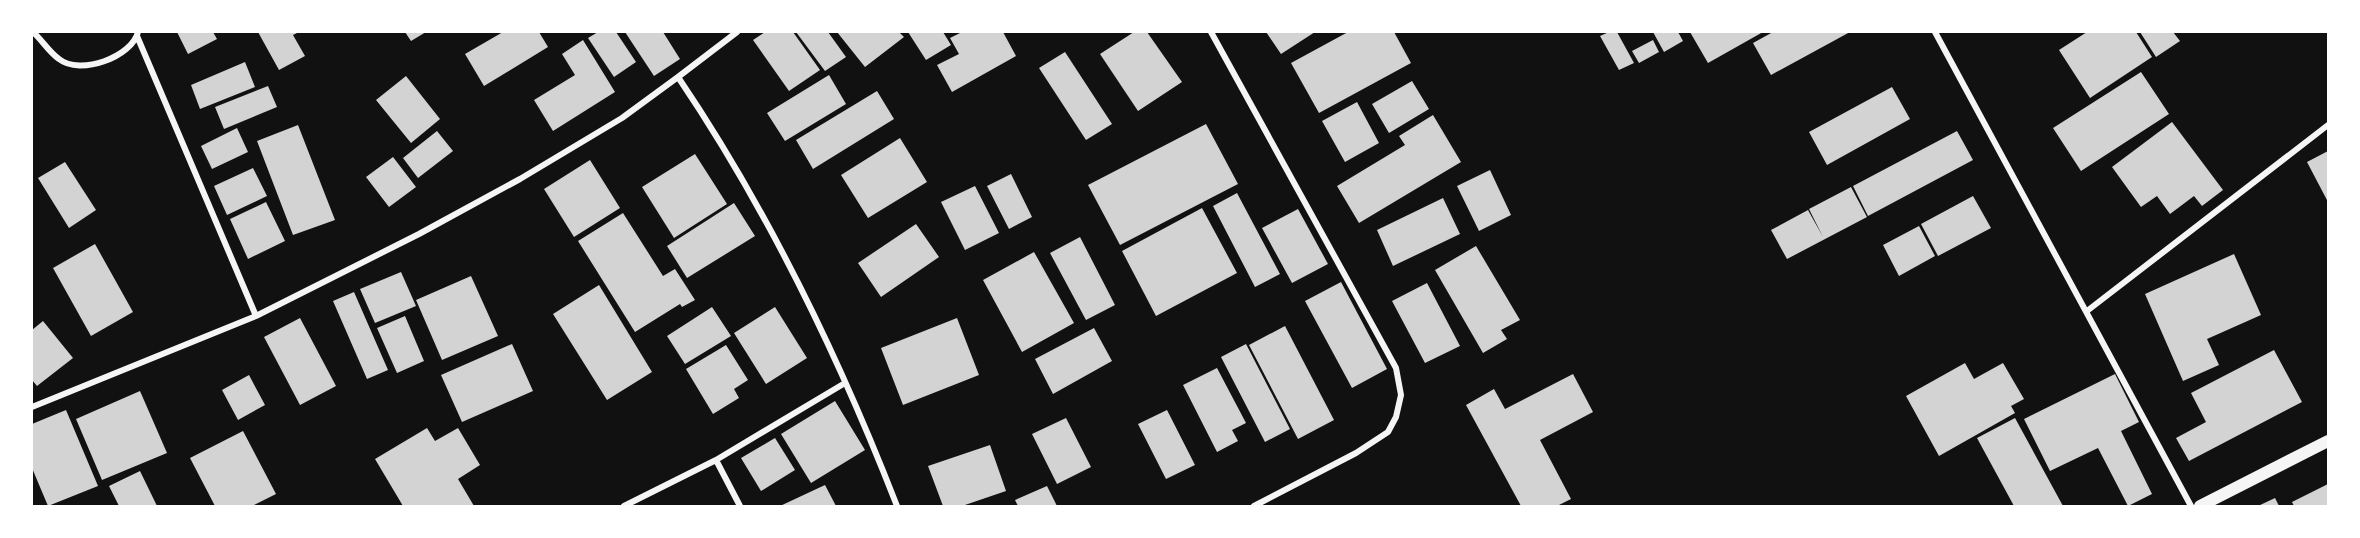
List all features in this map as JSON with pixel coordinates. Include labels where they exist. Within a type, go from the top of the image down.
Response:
[{"type":"main road","points":[[2200,507],[2328,441]]},
{"type":"street","points":[[33,32],[60,60],[83,68],[118,56],[138,34],[256,316]]},
{"type":"street","points":[[32,407],[256,316],[419,234],[520,179],[622,118],[737,32]]},
{"type":"street","points":[[1211,32],[1396,368],[1401,395],[1396,417],[1388,432],[1356,453],[1254,507]]},
{"type":"street","points":[[1935,32],[2191,507]]},
{"type":"street","points":[[678,77],[708,121],[753,198],[803,293],[845,383],[897,507]]},
{"type":"street","points":[[2087,311],[2328,125]]},
{"type":"street","points":[[624,507],[717,460],[845,383]]},
{"type":"street","points":[[717,460],[740,507]]},
{"type":"building","points":[[177,32],[213,32],[217,39],[188,54]]},
{"type":"building","points":[[258,32],[299,32],[293,35],[305,56],[279,70]]},
{"type":"building","points":[[405,32],[426,32],[411,41]]},
{"type":"building","points":[[503,32],[539,32],[548,47],[484,86],[465,54]]},
{"type":"building","points":[[598,32],[616,32],[636,62],[614,77],[588,38]]},
{"type":"building","points":[[625,32],[663,32],[680,59],[654,76]]},
{"type":"building","points":[[765,32],[793,32],[820,70],[789,91],[753,40]]},
{"type":"building","points":[[796,32],[828,32],[846,57],[825,71]]},
{"type":"building","points":[[837,32],[899,32],[904,37],[865,67]]},
{"type":"building","points":[[908,32],[943,32],[951,45],[926,60]]},
{"type":"building","points":[[962,32],[1003,32],[1016,56],[952,92],[937,65],[959,54],[950,38]]},
{"type":"building","points":[[1134,32],[1147,32],[1182,82],[1138,111],[1100,54]]},
{"type":"building","points":[[1266,32],[1315,32],[1281,54]]},
{"type":"building","points":[[1348,32],[1394,32],[1411,63],[1319,113],[1291,63]]},
{"type":"building","points":[[1609,32],[1617,32],[1634,63],[1619,70],[1600,36]]},
{"type":"building","points":[[1653,32],[1678,32],[1683,41],[1664,52]]},
{"type":"building","points":[[1690,32],[1763,32],[1708,63]]},
{"type":"building","points":[[1773,32],[1850,32],[1771,75],[1753,43]]},
{"type":"building","points":[[2087,32],[2136,32],[2152,57],[2090,98],[2059,50]]},
{"type":"building","points":[[2140,32],[2173,32],[2180,41],[2156,57]]},
{"type":"building","points":[[583,40],[615,92],[553,131],[534,100],[575,75],[562,54]]},
{"type":"building","points":[[1653,40],[1659,52],[1639,63],[1632,51]]},
{"type":"building","points":[[1065,52],[1112,124],[1086,140],[1039,68]]},
{"type":"building","points":[[245,62],[255,87],[200,109],[191,85]]},
{"type":"building","points":[[2141,72],[2169,114],[2081,171],[2053,128]]},
{"type":"building","points":[[829,75],[846,104],[785,141],[767,113]]},
{"type":"building","points":[[406,76],[440,119],[411,143],[376,100]]},
{"type":"building","points":[[1412,81],[1429,109],[1389,133],[1372,104]]},
{"type":"building","points":[[268,86],[277,107],[224,129],[215,107]]},
{"type":"building","points":[[1892,87],[1910,119],[1827,165],[1809,132]]},
{"type":"building","points":[[877,91],[894,119],[813,169],[796,140]]},
{"type":"building","points":[[1357,102],[1379,143],[1345,162],[1322,121]]},
{"type":"building","points":[[1433,115],[1461,162],[1359,223],[1337,186],[1405,145],[1399,136]]},
{"type":"building","points":[[2172,122],[2223,190],[2202,206],[2194,196],[2170,214],[2157,196],[2141,207],[2112,167]]},
{"type":"building","points":[[1206,124],[1238,184],[1120,245],[1088,185]]},
{"type":"building","points":[[298,125],[335,220],[293,235],[257,141]]},
{"type":"building","points":[[237,128],[248,152],[212,169],[201,146]]},
{"type":"building","points":[[437,131],[453,151],[418,178],[403,158]]},
{"type":"building","points":[[1957,131],[1973,160],[1868,216],[1853,186]]},
{"type":"building","points":[[900,138],[927,182],[868,218],[841,175]]},
{"type":"building","points":[[2328,151],[2328,202],[2307,162]]},
{"type":"building","points":[[695,154],[727,204],[674,238],[642,187]]},
{"type":"building","points":[[393,157],[416,187],[389,207],[366,177]]},
{"type":"building","points":[[590,160],[620,208],[574,237],[544,189]]},
{"type":"building","points":[[65,162],[96,210],[69,228],[38,178]]},
{"type":"building","points":[[253,168],[267,196],[227,215],[214,186]]},
{"type":"building","points":[[1490,170],[1511,215],[1479,231],[1457,186]]},
{"type":"building","points":[[1011,174],[1032,217],[1009,229],[987,186]]},
{"type":"building","points":[[975,186],[999,233],[965,250],[941,202]]},
{"type":"building","points":[[1851,187],[1867,217],[1787,259],[1771,230],[1808,210],[1823,237],[1809,209]]},
{"type":"building","points":[[1237,193],[1280,274],[1255,287],[1213,206]]},
{"type":"building","points":[[1973,196],[1991,228],[1938,256],[1921,224]]},
{"type":"building","points":[[1443,198],[1460,234],[1393,266],[1377,230]]},
{"type":"building","points":[[266,202],[285,241],[248,259],[230,219]]},
{"type":"building","points":[[734,203],[755,236],[687,278],[667,246]]},
{"type":"building","points":[[1202,208],[1237,273],[1156,316],[1122,251]]},
{"type":"building","points":[[1298,209],[1328,264],[1292,283],[1262,228]]},
{"type":"building","points":[[623,213],[663,276],[675,269],[695,300],[682,307],[680,304],[635,332],[578,241]]},
{"type":"building","points":[[916,224],[939,257],[881,297],[858,263]]},
{"type":"building","points":[[1919,226],[1935,256],[1899,276],[1883,245]]},
{"type":"building","points":[[1080,237],[1115,305],[1086,320],[1050,253]]},
{"type":"building","points":[[95,244],[133,312],[91,336],[53,268]]},
{"type":"building","points":[[1476,246],[1520,320],[1501,330],[1507,339],[1483,353],[1435,270]]},
{"type":"building","points":[[1034,252],[1074,323],[1022,352],[983,280]]},
{"type":"building","points":[[2234,254],[2261,315],[2207,339],[2219,365],[2183,381],[2145,294]]},
{"type":"building","points":[[401,272],[416,306],[375,323],[360,289]]},
{"type":"building","points":[[471,276],[498,336],[442,360],[416,300]]},
{"type":"building","points":[[1341,282],[1387,369],[1352,388],[1305,301]]},
{"type":"building","points":[[1427,283],[1460,346],[1425,363],[1392,301]]},
{"type":"building","points":[[599,285],[652,372],[607,400],[553,314]]},
{"type":"building","points":[[354,292],[388,370],[367,379],[333,301]]},
{"type":"building","points":[[712,307],[731,336],[685,364],[667,336]]},
{"type":"building","points":[[775,307],[807,358],[766,384],[734,333]]},
{"type":"building","points":[[405,316],[424,361],[397,373],[377,328]]},
{"type":"building","points":[[300,318],[336,386],[300,405],[264,337]]},
{"type":"building","points":[[957,318],[979,375],[903,405],[881,348]]},
{"type":"building","points":[[43,321],[73,358],[37,386],[32,380],[32,330]]},
{"type":"building","points":[[1285,326],[1334,420],[1298,439],[1249,345]]},
{"type":"building","points":[[1094,328],[1112,361],[1053,394],[1035,359]]},
{"type":"building","points":[[512,344],[533,391],[462,422],[441,375]]},
{"type":"building","points":[[1246,344],[1290,429],[1265,442],[1221,357]]},
{"type":"building","points":[[726,345],[748,380],[734,389],[739,398],[713,414],[686,369]]},
{"type":"building","points":[[2274,350],[2302,402],[2189,461],[2176,438],[2206,422],[2191,393]]},
{"type":"building","points":[[1965,363],[1974,379],[2003,363],[2024,399],[2011,406],[2015,413],[1939,456],[1906,396]]},
{"type":"building","points":[[1217,368],[1246,423],[1232,430],[1238,441],[1217,452],[1183,385]]},
{"type":"building","points":[[1573,374],[1593,412],[1540,440],[1571,499],[1557,506],[1521,506],[1466,405],[1494,389],[1505,409]]},
{"type":"building","points":[[2115,374],[2139,422],[2121,431],[2152,494],[2128,506],[2098,448],[2050,471],[2024,419]]},
{"type":"building","points":[[249,375],[265,405],[238,420],[222,390]]},
{"type":"building","points":[[140,391],[167,453],[102,480],[76,419]]},
{"type":"building","points":[[835,401],[865,450],[811,483],[781,434]]},
{"type":"building","points":[[66,410],[98,486],[48,506],[32,468],[32,424]]},
{"type":"building","points":[[1167,410],[1195,465],[1166,479],[1138,424]]},
{"type":"building","points":[[1066,418],[1091,467],[1057,484],[1032,434]]},
{"type":"building","points":[[2015,418],[2063,506],[2014,506],[1977,438]]},
{"type":"building","points":[[427,428],[435,441],[458,428],[480,465],[458,479],[474,506],[403,506],[375,459]]},
{"type":"building","points":[[243,431],[276,494],[252,506],[215,506],[190,458]]},
{"type":"building","points":[[775,438],[795,470],[761,491],[741,458]]},
{"type":"building","points":[[990,445],[1006,491],[962,506],[943,506],[928,466]]},
{"type":"building","points":[[140,471],[157,506],[119,506],[109,486]]},
{"type":"building","points":[[2328,484],[2328,506],[2294,506],[2292,502]]},
{"type":"building","points":[[825,485],[836,506],[780,506]]},
{"type":"building","points":[[1047,486],[1057,506],[1018,506],[1015,500]]},
{"type":"building","points":[[2275,498],[2279,506],[2258,506]]}]
